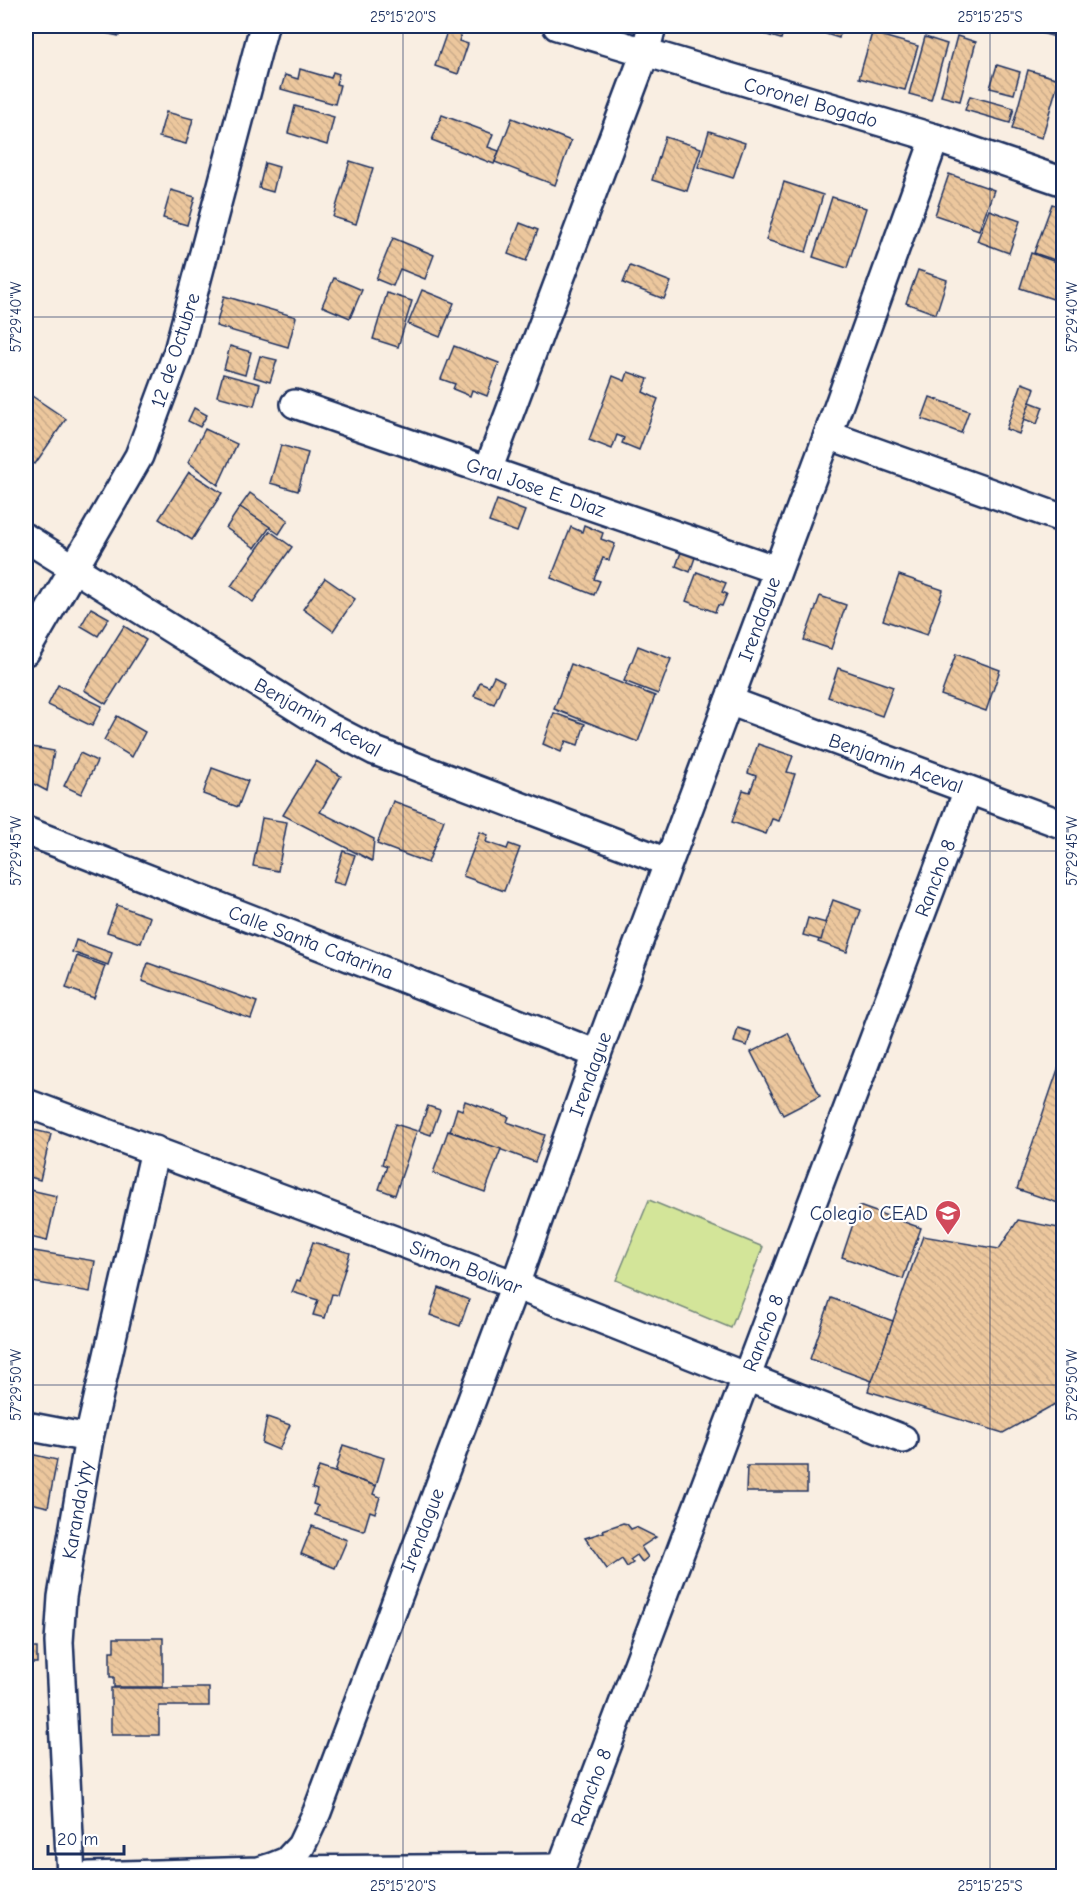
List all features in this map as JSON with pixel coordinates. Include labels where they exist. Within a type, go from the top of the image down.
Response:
[{"type":"street","name":"12 de Octubre","points":[[26,651],[139,456],[178,351],[264,26]]},
{"type":"street","name":"Coronel Bogado","points":[[557,26],[935,138],[1064,182]]},
{"type":"street","points":[[488,470],[645,53],[652,26]]},
{"type":"street","name":"Irendague","points":[[89,1876],[259,1870],[287,1861],[301,1846],[317,1812],[515,1285],[667,862],[828,435],[935,138]]},
{"type":"street","name":"Gral Jose E. Diaz","points":[[294,404],[777,570]]},
{"type":"street","points":[[828,435],[1064,519]]},
{"type":"street","name":"Benjamin Aceval","points":[[26,538],[324,725],[375,751],[667,862]]},
{"type":"street","name":"Benjamin Aceval","points":[[729,701],[1064,825]]},
{"type":"street","name":"Rancho 8","points":[[559,1872],[968,790]]},
{"type":"street","name":"Calle Santa Catarina","points":[[26,831],[597,1054]]},
{"type":"street","name":"Simon Bolivar","points":[[26,1103],[515,1285],[903,1439]]},
{"type":"street","name":"Karanda'yty","points":[[71,1876],[59,1642],[62,1597],[89,1438],[155,1150]]},
{"type":"street","points":[[26,1426],[89,1438]]},
{"type":"street","points":[[259,1870],[559,1872]]},
{"type":"green space","points":[[649,1200],[763,1247],[731,1328],[616,1280]]},
{"type":"building","points":[[101,26],[121,26],[119,36],[100,32]]},
{"type":"building","points":[[449,26],[463,29],[459,41],[468,44],[458,74],[435,66]]},
{"type":"building","points":[[748,26],[785,26],[781,39],[747,29]]},
{"type":"building","points":[[828,26],[842,26],[839,38],[826,34]]},
{"type":"building","points":[[1034,26],[1059,26],[1056,37],[1033,31]]},
{"type":"building","points":[[872,33],[918,46],[905,90],[859,78]]},
{"type":"building","points":[[957,36],[976,42],[960,101],[941,96]]},
{"type":"building","points":[[925,37],[947,44],[931,100],[909,94]]},
{"type":"building","points":[[997,65],[1020,72],[1014,94],[990,88]]},
{"type":"building","points":[[300,69],[331,78],[333,72],[339,74],[336,84],[340,85],[335,104],[281,89],[285,75],[298,79]]},
{"type":"building","points":[[1028,70],[1059,79],[1042,138],[1012,129]]},
{"type":"building","points":[[970,96],[1014,108],[1010,123],[965,110]]},
{"type":"building","points":[[295,106],[334,117],[327,145],[288,133]]},
{"type":"building","points":[[166,112],[193,119],[186,144],[159,137]]},
{"type":"building","points":[[442,115],[493,134],[488,147],[499,151],[494,164],[432,140]]},
{"type":"building","points":[[512,118],[571,141],[555,185],[495,162]]},
{"type":"building","points":[[709,131],[745,143],[733,178],[698,167]]},
{"type":"building","points":[[665,137],[701,148],[687,191],[652,180]]},
{"type":"building","points":[[350,161],[373,168],[356,224],[333,217]]},
{"type":"building","points":[[265,163],[279,167],[273,192],[259,188]]},
{"type":"building","points":[[949,174],[994,190],[979,230],[935,215]]},
{"type":"building","points":[[784,182],[823,195],[806,252],[766,240]]},
{"type":"building","points":[[171,190],[195,197],[187,225],[163,218]]},
{"type":"building","points":[[832,197],[866,208],[847,268],[813,257]]},
{"type":"building","points":[[1052,204],[1064,208],[1064,255],[1061,262],[1034,253]]},
{"type":"building","points":[[989,210],[1020,221],[1009,253],[977,241]]},
{"type":"building","points":[[520,223],[538,230],[526,261],[508,254]]},
{"type":"building","points":[[393,238],[434,255],[425,279],[400,269],[393,286],[376,279]]},
{"type":"building","points":[[1031,253],[1064,265],[1064,280],[1056,300],[1020,288]]},
{"type":"building","points":[[630,266],[671,282],[664,299],[623,283]]},
{"type":"building","points":[[918,270],[947,280],[936,314],[906,303]]},
{"type":"building","points":[[334,278],[362,290],[350,318],[322,306]]},
{"type":"building","points":[[422,290],[454,303],[440,337],[408,324]]},
{"type":"building","points":[[387,293],[412,301],[398,347],[373,339]]},
{"type":"building","points":[[224,296],[296,317],[288,347],[216,326]]},
{"type":"building","points":[[230,346],[251,352],[245,375],[224,369]]},
{"type":"building","points":[[454,346],[499,363],[487,396],[472,390],[470,396],[453,389],[455,384],[441,379]]},
{"type":"building","points":[[260,356],[277,360],[270,382],[254,377]]},
{"type":"building","points":[[628,372],[648,379],[643,392],[658,399],[639,450],[622,443],[624,438],[617,435],[612,449],[589,440],[613,376],[625,381]]},
{"type":"building","points":[[223,374],[260,384],[254,406],[217,396]]},
{"type":"building","points":[[1022,383],[1035,388],[1019,434],[1006,429]]},
{"type":"building","points":[[26,392],[66,419],[35,464],[26,458]]},
{"type":"building","points":[[930,397],[969,411],[961,433],[922,419]]},
{"type":"building","points":[[1030,402],[1043,407],[1037,424],[1024,419]]},
{"type":"building","points":[[194,408],[207,415],[200,427],[188,421]]},
{"type":"building","points":[[205,429],[237,444],[218,485],[188,462]]},
{"type":"building","points":[[281,445],[308,453],[298,491],[270,483]]},
{"type":"building","points":[[189,472],[222,493],[192,540],[159,519]]},
{"type":"building","points":[[250,493],[288,520],[279,534],[240,507]]},
{"type":"building","points":[[497,500],[525,511],[517,532],[489,522]]},
{"type":"building","points":[[240,507],[270,527],[255,548],[226,528]]},
{"type":"building","points":[[584,525],[603,533],[601,539],[615,544],[609,560],[603,558],[594,579],[600,581],[594,595],[551,578],[571,527],[582,532]]},
{"type":"building","points":[[270,531],[292,547],[253,602],[231,586]]},
{"type":"building","points":[[684,544],[698,549],[690,572],[676,566]]},
{"type":"building","points":[[697,572],[726,583],[722,592],[727,594],[722,606],[718,605],[715,612],[686,601]]},
{"type":"building","points":[[899,575],[943,590],[927,635],[883,620]]},
{"type":"building","points":[[325,578],[355,599],[333,631],[303,609]]},
{"type":"building","points":[[820,596],[846,605],[831,649],[804,640]]},
{"type":"building","points":[[91,608],[109,618],[98,636],[81,626]]},
{"type":"building","points":[[124,626],[146,640],[106,704],[84,690]]},
{"type":"building","points":[[638,646],[671,659],[658,694],[624,681]]},
{"type":"building","points":[[956,654],[1000,670],[986,711],[941,695]]},
{"type":"building","points":[[571,664],[655,696],[638,742],[554,709]]},
{"type":"building","points":[[838,668],[893,687],[882,716],[828,697]]},
{"type":"building","points":[[494,676],[504,681],[494,704],[474,696],[480,682],[489,686]]},
{"type":"building","points":[[58,685],[102,706],[92,726],[48,705]]},
{"type":"building","points":[[554,713],[585,724],[578,745],[566,741],[561,752],[543,744]]},
{"type":"building","points":[[117,716],[145,732],[132,757],[104,740]]},
{"type":"building","points":[[758,744],[793,756],[787,772],[795,774],[779,821],[772,819],[766,834],[732,822],[743,790],[750,792],[756,776],[748,773]]},
{"type":"building","points":[[32,747],[54,751],[47,791],[28,781]]},
{"type":"building","points":[[80,753],[97,761],[81,794],[64,786]]},
{"type":"building","points":[[316,761],[341,776],[320,812],[374,839],[372,861],[283,815]]},
{"type":"building","points":[[212,768],[248,781],[238,807],[203,794]]},
{"type":"building","points":[[393,801],[444,820],[428,863],[377,844]]},
{"type":"building","points":[[262,818],[287,822],[278,871],[253,866]]},
{"type":"building","points":[[480,832],[488,835],[486,842],[507,849],[509,844],[520,848],[504,891],[463,876]]},
{"type":"building","points":[[343,851],[355,855],[345,885],[333,882]]},
{"type":"building","points":[[833,900],[861,910],[847,952],[818,942]]},
{"type":"building","points":[[117,905],[150,917],[141,943],[107,932]]},
{"type":"building","points":[[808,918],[826,923],[821,940],[803,935]]},
{"type":"building","points":[[76,940],[112,953],[108,965],[72,952]]},
{"type":"building","points":[[77,956],[105,966],[94,998],[66,988]]},
{"type":"building","points":[[148,963],[257,1002],[251,1019],[142,981]]},
{"type":"building","points":[[738,1028],[751,1032],[747,1046],[734,1042]]},
{"type":"building","points":[[788,1033],[820,1096],[783,1115],[751,1052]]},
{"type":"building","points":[[1058,1069],[1064,1070],[1064,1205],[1017,1189]]},
{"type":"building","points":[[465,1101],[509,1117],[507,1122],[545,1135],[535,1162],[450,1131],[457,1108],[462,1110]]},
{"type":"building","points":[[428,1106],[440,1110],[431,1135],[419,1131]]},
{"type":"building","points":[[395,1124],[417,1131],[395,1195],[379,1189],[387,1166],[382,1164]]},
{"type":"building","points":[[29,1129],[51,1134],[40,1180],[30,1177],[26,1188],[26,1143]]},
{"type":"building","points":[[448,1131],[501,1149],[485,1192],[433,1173]]},
{"type":"building","points":[[26,1189],[57,1196],[47,1241],[26,1236]]},
{"type":"building","points":[[859,1206],[921,1228],[903,1279],[842,1257]]},
{"type":"building","points":[[1018,1220],[1064,1229],[1064,1399],[1003,1433],[868,1391],[923,1236],[999,1249]]},
{"type":"building","points":[[313,1242],[350,1253],[337,1295],[332,1294],[325,1318],[313,1315],[318,1300],[292,1292],[297,1280],[300,1281]]},
{"type":"building","points":[[28,1250],[95,1261],[90,1292],[26,1281]]},
{"type":"building","points":[[439,1288],[469,1300],[460,1326],[430,1315]]},
{"type":"building","points":[[831,1298],[893,1321],[872,1381],[810,1359]]},
{"type":"building","points":[[267,1417],[290,1425],[279,1450],[262,1443]]},
{"type":"building","points":[[343,1445],[384,1458],[376,1486],[335,1472]]},
{"type":"building","points":[[26,1453],[57,1460],[48,1507],[26,1502]]},
{"type":"building","points":[[747,1466],[807,1466],[807,1492],[746,1492]]},
{"type":"building","points":[[319,1467],[376,1486],[373,1494],[380,1497],[375,1513],[370,1511],[364,1531],[315,1515],[318,1506],[313,1504],[317,1490],[312,1488]]},
{"type":"building","points":[[623,1523],[631,1529],[636,1527],[656,1537],[641,1547],[648,1557],[642,1562],[637,1555],[630,1560],[633,1563],[627,1567],[622,1559],[607,1569],[585,1538]]},
{"type":"building","points":[[312,1526],[347,1540],[335,1568],[301,1554]]},
{"type":"building","points":[[114,1638],[163,1638],[163,1687],[114,1687],[114,1677],[110,1677],[110,1651],[114,1651]]},
{"type":"building","points":[[26,1648],[37,1648],[37,1663],[26,1663]]},
{"type":"building","points":[[111,1688],[209,1688],[209,1706],[159,1706],[159,1735],[111,1735]]},
{"type":"place","name":"Colegio CEAD","points":[[948,1236]]}]
